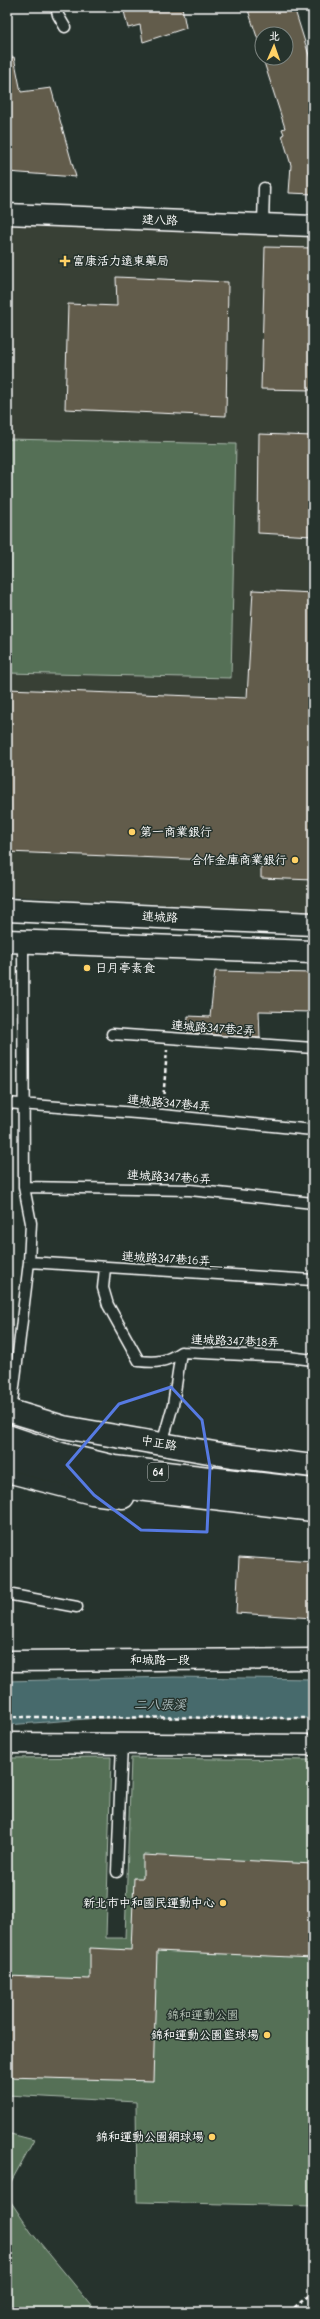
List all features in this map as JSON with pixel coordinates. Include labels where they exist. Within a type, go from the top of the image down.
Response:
[{"type":"main road","name":"連城路","points":[[7,910],[313,924]]},
{"type":"main road","points":[[15,941],[313,952]]},
{"type":"main road","name":"中正路","points":[[9,1411],[63,1427],[232,1456],[313,1466]]},
{"type":"main road","name":"64","points":[[7,1436],[60,1454],[115,1467],[313,1490]]},
{"type":"main road","points":[[7,1443],[50,1459],[132,1476],[313,1493]]},
{"type":"main road","name":"64","points":[[7,1469],[41,1468],[104,1485],[313,1510]]},
{"type":"main road","points":[[7,1469],[92,1493],[313,1519]]},
{"type":"street","name":"建八路","points":[[7,214],[313,226]]},
{"type":"street","name":"和城路一段","points":[[7,1661],[313,1659]]},
{"type":"street","points":[[7,1743],[313,1745]]},
{"type":"lane","points":[[56,7],[58,15],[65,27]]},
{"type":"lane","points":[[263,224],[264,188]]},
{"type":"lane","points":[[9,1411],[29,1262],[30,1223],[24,1187],[23,1104],[15,941]]},
{"type":"lane","name":"連城路347巷2弄","points":[[112,1034],[313,1048]]},
{"type":"lane","name":"連城路347巷4弄","points":[[7,1103],[162,1115],[313,1130]]},
{"type":"lane","name":"連城路347巷6弄","points":[[24,1187],[190,1190],[313,1203]]},
{"type":"lane","name":"連城路347巷16弄＿","points":[[29,1262],[313,1280]]},
{"type":"lane","name":"連城路347巷18弄","points":[[105,1268],[103,1288],[108,1305],[139,1361],[157,1363],[169,1360],[181,1352],[289,1357],[313,1360]]},
{"type":"lane","points":[[162,1444],[173,1405],[181,1352]]},
{"type":"lane","points":[[7,1594],[77,1607]]},
{"type":"lane","points":[[117,1872],[122,1743]]},
{"type":"path","points":[[162,1115],[167,1038]]},
{"type":"path","points":[[7,1717],[313,1718]]},
{"type":"path","points":[[289,2312],[313,2292]]},
{"type":"highlighted area","points":[[171,1387],[202,1420],[210,1467],[207,1532],[141,1530],[94,1495],[67,1465],[119,1404]]},
{"type":"shaded area","points":[[7,223],[313,235],[313,912],[7,896]]},
{"type":"green space","points":[[7,439],[236,444],[231,678],[7,673]]},
{"type":"green space","name":"錦和運動公園","points":[[111,1757],[106,1938],[125,1938],[131,1758],[313,1760],[313,2206],[137,2202],[136,2102],[7,2095],[7,1758]]},
{"type":"green space","points":[[7,2133],[34,2140],[7,2189]]},
{"type":"green space","points":[[7,2196],[31,2232],[97,2312],[7,2312]]},
{"type":"water","name":"二八張溪","points":[[174,1677],[313,1679],[313,1718],[99,1718],[7,1725],[7,1681]]},
{"type":"building","points":[[123,7],[182,7],[186,28],[143,42],[140,25],[128,28]]},
{"type":"building","points":[[247,7],[294,7],[313,68],[313,194],[289,193],[291,165],[282,135],[284,134],[282,129],[285,128],[265,66],[294,66],[294,26],[254,26],[254,28]]},
{"type":"building","points":[[14,57],[21,92],[51,88],[76,177],[7,172],[7,58]]},
{"type":"building","points":[[265,247],[313,248],[313,390],[261,389]]},
{"type":"building","points":[[116,277],[228,282],[226,416],[65,409],[68,304],[117,306]]},
{"type":"building","points":[[259,434],[313,436],[313,536],[258,533]]},
{"type":"building","points":[[253,590],[313,593],[313,880],[261,878],[261,862],[7,852],[7,689],[247,698]]},
{"type":"building","points":[[215,971],[313,973],[313,1012],[259,1011],[260,1038],[187,1033],[188,1016],[210,1017]]},
{"type":"building","points":[[239,1557],[313,1562],[313,1618],[236,1613]]},
{"type":"building","points":[[143,1855],[313,1864],[313,1958],[157,1951],[153,2081],[7,2077],[7,1976],[90,1979],[90,1948],[131,1950],[134,1878],[143,1878]]},
{"type":"place","name":"富康活力遠東藥局","points":[[65,261]]},
{"type":"place","name":"第一商業銀行","points":[[132,832]]},
{"type":"place","name":"合作金庫商業銀行","points":[[295,860]]},
{"type":"place","name":"日月亭素食","points":[[87,968]]},
{"type":"place","name":"新北市中和國民運動中心","points":[[223,1903]]},
{"type":"place","name":"錦和運動公園籃球場","points":[[267,2035]]},
{"type":"place","name":"錦和運動公園網球場","points":[[212,2137]]}]
